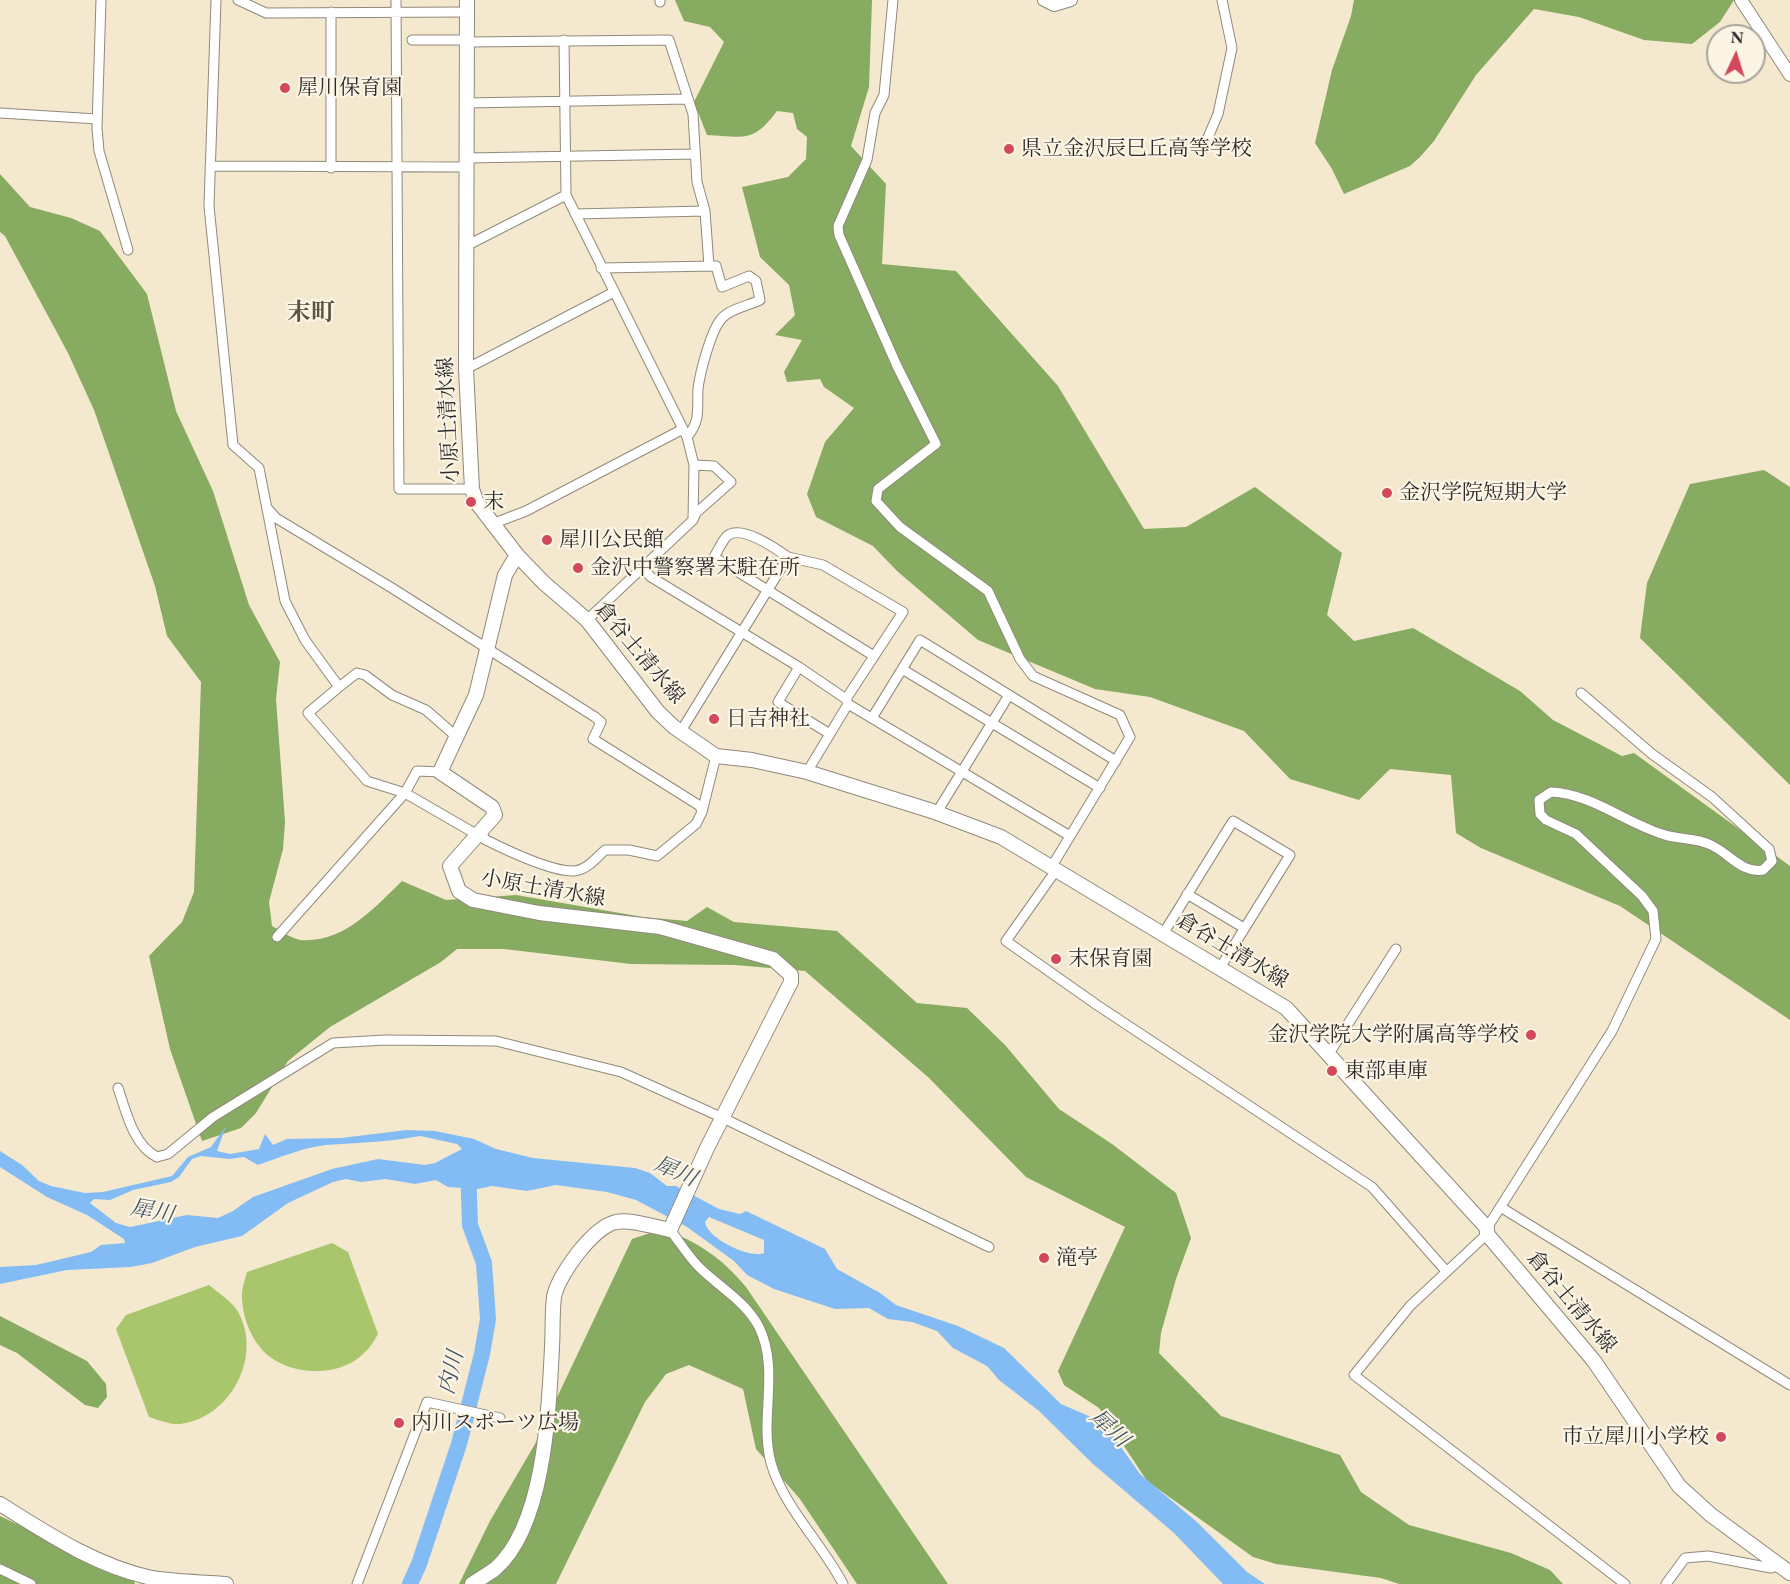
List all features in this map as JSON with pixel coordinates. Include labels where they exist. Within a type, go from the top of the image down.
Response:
[{"type":"main road","name":"小原土清水線","points":[[467,6],[466,369],[472,489],[477,503],[517,555]]},
{"type":"main road","points":[[440,772],[458,738],[476,695],[505,575],[517,555]]},
{"type":"main road","name":"倉谷土清水線","points":[[517,555],[544,583],[587,620],[658,712],[717,756],[752,760],[807,772],[937,812],[1001,837],[1287,1008],[1487,1231],[1594,1360],[1679,1486],[1711,1515],[1784,1569]]},
{"type":"main road","name":"小原土清水線","points":[[440,772],[492,807],[495,815],[450,866],[459,891],[473,900],[538,913],[660,927],[773,959],[791,975],[790,988],[723,1118],[672,1228]]},
{"type":"main road","points":[[472,1584],[496,1568],[514,1545],[529,1513],[543,1457],[550,1391],[555,1296],[563,1272],[595,1234],[605,1226],[618,1222],[672,1228]]},
{"type":"main road","points":[[0,1504],[78,1552],[153,1581],[226,1584]]},
{"type":"street","points":[[100,0],[97,119],[99,151],[128,250]]},
{"type":"street","points":[[216,0],[209,206],[233,445],[259,468],[285,602],[305,640],[339,687]]},
{"type":"street","points":[[238,0],[266,13],[396,13],[467,6]]},
{"type":"street","points":[[396,0],[399,489],[472,489]]},
{"type":"street","points":[[893,0],[884,95],[875,113],[867,160],[838,226],[839,236],[897,366],[936,444],[878,489],[876,501],[900,527],[988,591],[1020,659],[1033,676],[1120,715],[1130,737],[1070,836],[1054,867],[1006,941],[1097,1005],[1372,1187],[1446,1270]]},
{"type":"street","points":[[1044,0],[1054,5],[1071,0]]},
{"type":"street","points":[[1203,149],[1218,114],[1232,48],[1222,0]]},
{"type":"street","points":[[1741,0],[1790,75]]},
{"type":"street","points":[[331,12],[331,168]]},
{"type":"street","points":[[412,40],[669,40],[693,114],[694,154],[697,182],[705,210],[709,266]]},
{"type":"street","points":[[564,40],[566,195],[685,433],[694,465],[693,520]]},
{"type":"street","points":[[467,103],[688,99]]},
{"type":"street","points":[[0,113],[97,119]]},
{"type":"street","points":[[210,166],[331,168],[567,157],[694,154]]},
{"type":"street","points":[[466,246],[566,195]]},
{"type":"street","points":[[575,214],[705,210]]},
{"type":"street","points":[[492,524],[526,511],[695,428],[699,417],[698,387],[711,340],[722,317],[760,300],[756,281],[749,276],[722,286],[716,266],[601,268]]},
{"type":"street","points":[[466,369],[614,292]]},
{"type":"street","points":[[587,620],[693,520],[696,513],[731,482],[714,466],[694,465]]},
{"type":"street","points":[[268,509],[276,518],[596,717],[601,722],[593,739],[700,806],[702,812]]},
{"type":"street","points":[[807,772],[874,656],[903,612],[823,565],[788,556],[760,540],[738,532],[727,536],[714,557],[874,656]]},
{"type":"street","points":[[681,731],[788,556]]},
{"type":"street","points":[[642,568],[651,577],[799,667],[872,718],[1070,836]]},
{"type":"street","points":[[872,718],[920,640],[1116,761]]},
{"type":"street","points":[[799,667],[778,702],[830,734]]},
{"type":"street","points":[[902,669],[1100,788]]},
{"type":"street","points":[[458,738],[426,710],[392,695],[365,675],[357,673],[308,713],[367,781],[405,793],[479,832],[484,839],[520,857],[574,871],[588,866],[605,850],[629,850],[657,856],[696,824],[702,812],[717,756]]},
{"type":"street","points":[[1581,693],[1652,754],[1712,797],[1769,849],[1772,861],[1763,870],[1756,872],[1697,839],[1666,836],[1581,798],[1551,792],[1539,800],[1540,814],[1545,820],[1576,834],[1642,896],[1653,911],[1656,939],[1612,1031],[1487,1231],[1410,1306],[1354,1375],[1625,1584]]},
{"type":"street","points":[[937,812],[1009,695]]},
{"type":"street","points":[[277,937],[405,793],[417,771],[440,772]]},
{"type":"street","points":[[1162,933],[1233,821],[1290,855],[1220,968]]},
{"type":"street","points":[[1187,894],[1244,928]]},
{"type":"street","points":[[1328,1055],[1396,949]]},
{"type":"street","points":[[118,1088],[135,1132],[145,1148],[157,1157],[168,1154],[213,1117],[333,1043],[496,1041],[600,1065],[723,1118],[989,1247]]},
{"type":"street","points":[[1502,1208],[1790,1385]]},
{"type":"street","points":[[672,1228],[699,1268],[748,1310],[759,1328],[767,1349],[769,1374],[767,1426],[771,1462],[783,1490],[843,1584]]},
{"type":"street","points":[[357,1584],[427,1401],[500,1418]]},
{"type":"street","points":[[1666,1584],[1685,1558],[1708,1556],[1784,1569]]},
{"type":"street","points":[[485,1584],[496,1568]]},
{"type":"street","points":[[0,1569],[31,1584]]},
{"type":"green space","points":[[675,0],[872,0],[869,87],[851,146],[886,184],[882,264],[956,271],[1058,386],[1144,529],[1186,527],[1255,487],[1342,553],[1327,615],[1354,641],[1413,628],[1520,691],[1553,720],[1622,756],[1634,753],[1790,866],[1790,1020],[1620,906],[1481,848],[1456,833],[1451,775],[1390,769],[1359,800],[1290,779],[1244,731],[1150,697],[1095,689],[978,640],[897,571],[873,546],[816,517],[807,494],[825,442],[854,408],[824,387],[820,379],[787,382],[784,372],[802,340],[775,335],[795,315],[789,285],[760,257],[742,187],[788,177],[806,159],[807,137],[797,129],[793,113],[777,111],[761,129],[747,136],[707,135],[694,102],[724,42],[710,27],[684,21]]},
{"type":"green space","points":[[1354,0],[1734,0],[1720,22],[1706,24],[1706,33],[1692,44],[1644,40],[1579,17],[1534,9],[1476,75],[1434,141],[1420,157],[1410,166],[1344,194],[1332,169],[1315,143],[1332,70],[1351,16]]},
{"type":"green space","points":[[0,174],[30,207],[71,218],[100,231],[147,294],[176,411],[213,491],[249,605],[280,662],[276,699],[285,822],[283,849],[269,902],[272,926],[301,940],[331,936],[357,922],[402,881],[446,900],[516,895],[643,917],[687,921],[707,907],[734,922],[837,931],[917,1003],[967,1008],[1005,1045],[1059,1109],[1112,1144],[1176,1193],[1191,1238],[1176,1279],[1161,1333],[1159,1353],[1221,1416],[1340,1455],[1361,1492],[1409,1525],[1511,1553],[1550,1570],[1563,1584],[1399,1584],[1381,1578],[1276,1564],[1253,1557],[1147,1481],[1099,1408],[1064,1385],[1058,1371],[1125,1227],[1026,1177],[928,1077],[805,971],[735,965],[631,964],[504,949],[457,949],[441,962],[330,1027],[288,1061],[256,1113],[241,1128],[202,1141],[170,1049],[149,956],[182,922],[194,892],[201,682],[167,636],[155,586],[94,410],[68,353],[5,236],[0,232]]},
{"type":"green space","points":[[1764,470],[1790,487],[1790,785],[1640,638],[1647,583],[1690,484]]},
{"type":"green space","points":[[662,1229],[698,1245],[728,1267],[746,1287],[948,1584],[857,1584],[800,1499],[756,1449],[743,1389],[689,1365],[666,1374],[645,1402],[556,1584],[459,1584],[490,1521],[535,1444],[632,1239]]},
{"type":"green space","points":[[332,1243],[348,1252],[378,1334],[364,1353],[353,1362],[340,1368],[326,1371],[295,1369],[269,1356],[252,1336],[244,1312],[243,1285],[247,1272]]},
{"type":"green space","points":[[209,1285],[237,1310],[244,1328],[247,1346],[238,1382],[228,1397],[214,1410],[198,1419],[176,1424],[149,1417],[116,1329],[126,1315]]},
{"type":"green space","points":[[0,1316],[87,1361],[106,1384],[107,1397],[98,1408],[85,1405],[17,1353],[0,1345]]},
{"type":"green space","points":[[0,1516],[134,1581],[135,1584],[0,1584]]},
{"type":"water","points":[[226,1126],[217,1151],[230,1154],[259,1149],[265,1134],[273,1145],[287,1139],[341,1138],[407,1130],[435,1131],[474,1139],[496,1149],[533,1158],[635,1168],[650,1173],[667,1186],[676,1186],[719,1209],[740,1214],[746,1211],[825,1249],[837,1269],[880,1293],[896,1305],[958,1326],[1004,1348],[1061,1404],[1091,1417],[1111,1433],[1140,1474],[1197,1522],[1247,1572],[1265,1584],[1223,1584],[1174,1533],[1093,1464],[1039,1411],[999,1380],[987,1366],[953,1348],[937,1331],[912,1322],[888,1319],[869,1308],[835,1309],[774,1289],[747,1275],[734,1261],[687,1227],[636,1200],[607,1192],[556,1185],[527,1191],[492,1186],[478,1189],[448,1187],[436,1180],[415,1184],[386,1179],[361,1182],[346,1179],[333,1182],[288,1203],[242,1236],[195,1247],[152,1263],[131,1267],[67,1270],[0,1284],[0,1267],[36,1265],[91,1252],[101,1245],[125,1243],[124,1239],[87,1215],[47,1197],[0,1167],[0,1151],[22,1165],[39,1181],[51,1186],[85,1193],[103,1192],[172,1176],[188,1157],[211,1147]],"holes":[[[420,1136],[457,1144],[462,1149],[435,1163],[425,1165],[378,1159],[332,1169],[253,1197],[218,1218],[187,1215],[130,1227],[116,1223],[90,1203],[94,1199],[110,1200],[133,1190],[171,1182],[179,1177],[192,1159],[201,1156],[229,1159],[244,1157],[258,1165],[318,1146]],[[709,1217],[764,1240],[764,1253],[749,1253],[730,1246],[707,1228],[705,1222]]]},
{"type":"waterway","name":"内川","points":[[410,1584],[419,1564],[459,1444],[482,1354],[488,1319],[484,1263],[470,1225],[468,1166]]},
{"type":"place","name":"犀川保育園","points":[[285,88]]},
{"type":"place","name":"県立金沢辰巳丘高等学校","points":[[1009,149]]},
{"type":"place","name":"金沢学院短期大学","points":[[1387,493]]},
{"type":"place","name":"末","points":[[471,502]]},
{"type":"place","name":"犀川公民館","points":[[547,540]]},
{"type":"place","name":"金沢中警察署末駐在所","points":[[578,568]]},
{"type":"place","name":"日吉神社","points":[[714,719]]},
{"type":"place","name":"末保育園","points":[[1056,959]]},
{"type":"place","name":"金沢学院大学附属高等学校","points":[[1531,1035]]},
{"type":"place","name":"東部車庫","points":[[1332,1071]]},
{"type":"place","name":"滝亭","points":[[1044,1258]]},
{"type":"place","name":"内川スポーツ広場","points":[[399,1423]]},
{"type":"place","name":"市立犀川小学校","points":[[1721,1437]]},
{"type":"district","name":"末町","points":[[311,313]]},
{"type":"water label","name":"犀川","points":[[675,1172]]},
{"type":"water label","name":"犀川","points":[[152,1212]]},
{"type":"water label","name":"犀川","points":[[1109,1429]]}]
